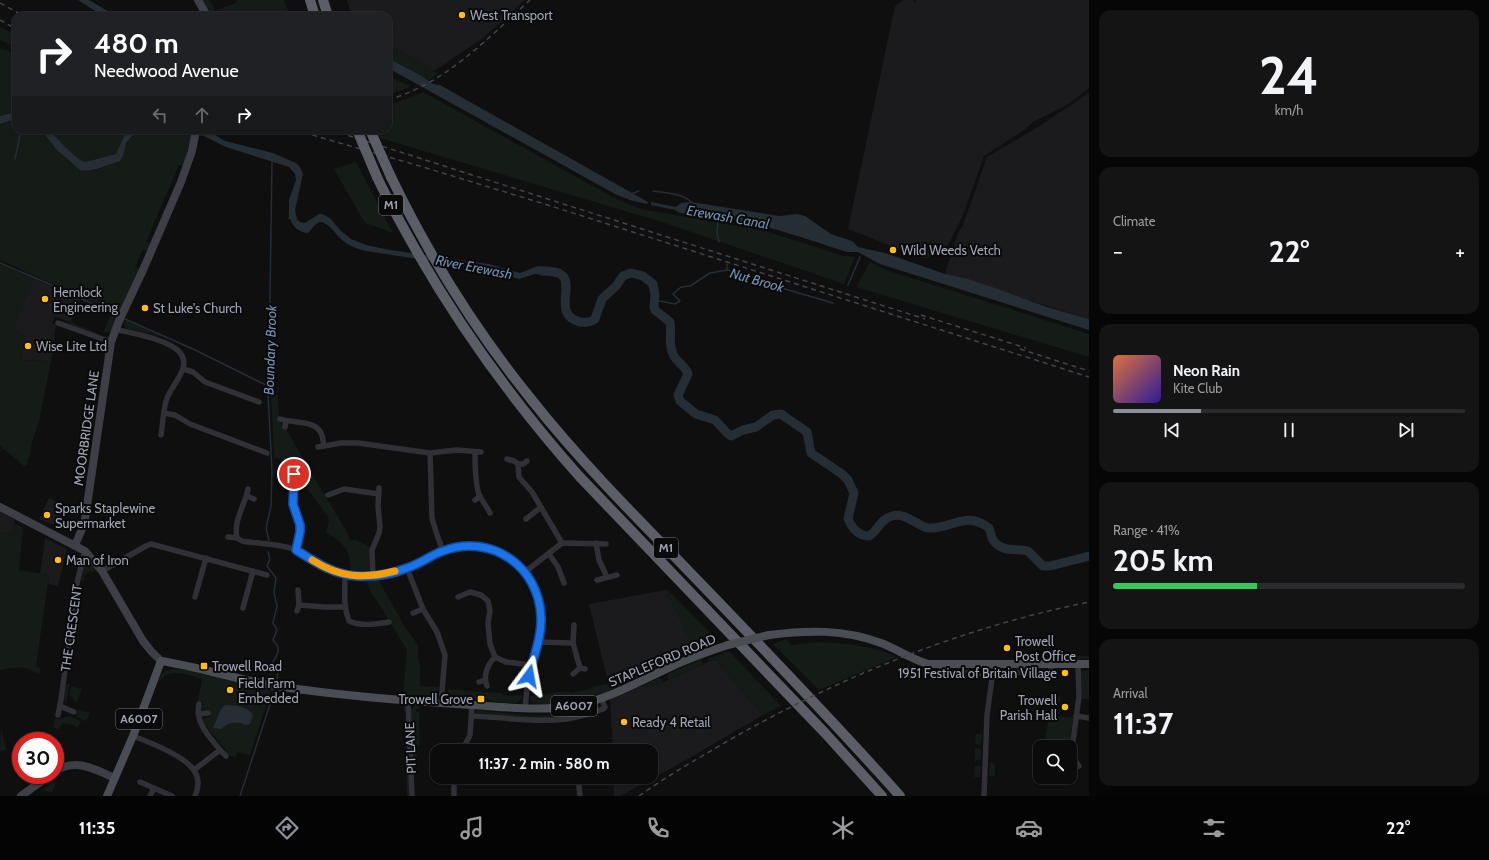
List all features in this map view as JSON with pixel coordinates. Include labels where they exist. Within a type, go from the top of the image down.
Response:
[{"type":"highway","points":[[310,0],[314,12]]},
{"type":"highway","points":[[323,0],[327,12]]},
{"type":"highway","name":"M1","points":[[359,134],[378,177],[406,232],[440,291],[483,358],[553,446],[588,486],[825,733],[882,796]]},
{"type":"highway","name":"M1","points":[[372,134],[391,177],[417,228],[451,286],[503,363],[564,439],[619,499],[857,748],[900,796]]},
{"type":"main road","name":"STAPLEFORD ROAD","points":[[162,661],[184,664],[276,686],[408,701],[550,709],[578,705],[616,693],[682,662],[728,645],[769,635],[810,631],[863,637],[888,646],[928,664],[951,664],[993,669],[1052,664],[1089,664]]},
{"type":"main road","name":"A6007","points":[[107,796],[133,736],[162,661]]},
{"type":"street","points":[[198,0],[205,12]]},
{"type":"street","name":"MOORBRIDGE LANE","points":[[75,545],[85,519],[111,342],[182,182],[195,134]]},
{"type":"street","points":[[58,323],[111,342]]},
{"type":"street","points":[[116,330],[143,335],[173,346],[183,357],[183,369],[168,397],[164,413],[163,432]]},
{"type":"street","points":[[183,369],[194,372],[204,382],[256,398]]},
{"type":"street","points":[[164,413],[176,415],[190,424],[265,450]]},
{"type":"street","points":[[284,423],[306,423],[318,430],[321,433],[321,446],[341,443],[358,443],[430,453],[457,450],[478,452],[475,474],[477,498],[487,505],[490,513]]},
{"type":"street","points":[[430,453],[432,518],[443,551]]},
{"type":"street","points":[[507,459],[518,464],[523,464],[527,460]]},
{"type":"street","points":[[518,464],[519,477],[542,507],[562,543]]},
{"type":"street","points":[[294,474],[293,504],[300,525],[296,550]]},
{"type":"street","points":[[294,482],[302,481]]},
{"type":"street","points":[[236,538],[238,517],[247,496],[248,489]]},
{"type":"street","points":[[333,496],[344,489],[379,491],[380,527],[379,533],[371,544],[373,576]]},
{"type":"street","points":[[247,496],[254,499]]},
{"type":"street","points":[[0,507],[85,551],[102,571],[143,641],[162,661]]},
{"type":"street","points":[[526,519],[542,507]]},
{"type":"street","points":[[228,537],[236,538],[242,541],[281,546],[296,550],[330,570],[345,575],[356,576],[373,576],[407,568],[443,551],[463,546],[485,547],[508,557],[525,572],[538,594],[540,604],[541,619],[531,665],[525,708]]},
{"type":"street","points":[[525,572],[562,543],[606,544]]},
{"type":"street","points":[[596,543],[599,560],[608,577]]},
{"type":"street","points":[[102,571],[151,544],[267,575]]},
{"type":"street","name":"THE CRESCENT","points":[[58,715],[76,587],[85,551]]},
{"type":"street","points":[[549,554],[558,567],[564,583]]},
{"type":"street","points":[[195,597],[206,558]]},
{"type":"street","points":[[407,568],[423,608],[437,632],[444,655],[441,703]]},
{"type":"street","points":[[243,608],[253,571]]},
{"type":"street","points":[[345,575],[345,607],[350,621],[354,623],[379,624],[389,622]]},
{"type":"street","points":[[597,580],[617,576]]},
{"type":"street","points":[[298,590],[298,608],[345,607]]},
{"type":"street","points":[[458,597],[470,592],[476,593],[487,599],[490,611],[486,630],[495,657],[506,662],[531,665]]},
{"type":"street","points":[[412,613],[423,608]]},
{"type":"street","points":[[573,674],[583,668],[573,643],[574,625]]},
{"type":"street","points":[[537,642],[573,643]]},
{"type":"street","points":[[487,686],[485,680],[488,668],[495,657]]},
{"type":"street","name":"STAPLEFORD ROAD","points":[[942,664],[943,673],[993,669]]},
{"type":"street","points":[[1078,664],[1079,696],[1072,749],[1074,759],[1079,766]]},
{"type":"street","points":[[984,796],[987,716],[993,669]]},
{"type":"street","points":[[479,682],[485,680]]},
{"type":"street","name":"STAPLEFORD ROAD","points":[[472,716],[568,719],[604,709],[605,707],[601,698]]},
{"type":"street","name":"PIT LANE","points":[[408,701],[412,796]]},
{"type":"street","points":[[199,704],[198,714],[202,726],[226,756]]},
{"type":"street","points":[[466,744],[469,738],[472,705]]},
{"type":"street","points":[[60,706],[74,712]]},
{"type":"street","points":[[198,714],[208,713]]},
{"type":"street","points":[[1076,716],[1089,718]]},
{"type":"street","points":[[133,736],[166,750],[194,770],[198,784],[195,796]]},
{"type":"street","points":[[194,770],[220,750]]},
{"type":"street","points":[[64,767],[79,764],[91,767],[115,778]]},
{"type":"street","points":[[140,782],[172,796]]},
{"type":"street","points":[[21,796],[38,784]]},
{"type":"street","points":[[454,784],[454,796]]},
{"type":"street","points":[[579,784],[580,796]]},
{"type":"street","points":[[150,796],[154,788]]},
{"type":"shaded area","points":[[201,0],[209,0],[213,5],[214,12],[207,12]]},
{"type":"shaded area","points":[[237,0],[284,0],[288,12],[220,12],[219,9],[236,3]]},
{"type":"shaded area","points":[[347,0],[525,0],[483,38],[434,71],[392,48],[392,12],[351,12]]},
{"type":"shaded area","points":[[903,0],[912,0],[916,3],[916,0],[1089,0],[1089,88],[1067,105],[1033,122],[1024,130],[984,156],[963,215],[948,245],[936,255],[927,258],[922,258],[848,229],[895,6]]},
{"type":"shaded area","points":[[0,27],[12,33],[12,45],[0,40]]},
{"type":"shaded area","points":[[0,48],[12,52],[12,113],[0,116]]},
{"type":"shaded area","points":[[392,48],[438,73],[428,81],[392,60]]},
{"type":"shaded area","points":[[392,78],[410,86],[392,94]]},
{"type":"shaded area","points":[[423,92],[618,200],[641,209],[765,231],[844,256],[855,257],[844,284],[662,222],[380,138],[378,134],[392,134],[392,104]]},
{"type":"shaded area","points":[[1089,93],[1089,319],[945,274],[958,233],[963,225],[987,157],[1038,127]]},
{"type":"shaded area","points":[[12,120],[12,134],[44,134],[69,161],[82,170],[87,171],[100,169],[120,161],[123,156],[126,143],[135,135],[192,134],[184,166],[179,165],[146,242],[147,241],[152,244],[148,251],[143,249],[135,267],[140,269],[118,314],[0,260],[0,124]]},
{"type":"shaded area","points":[[53,134],[125,134],[116,154],[85,162],[61,143]]},
{"type":"shaded area","points":[[356,162],[393,233],[365,223],[334,169]]},
{"type":"shaded area","points":[[870,262],[886,270],[1089,334],[1089,357],[856,287]]},
{"type":"shaded area","points":[[0,264],[33,278],[12,331],[26,336],[21,360],[51,361],[39,421],[32,442],[30,457],[27,465],[24,466],[0,446]]},
{"type":"shaded area","points":[[33,278],[80,299],[70,322],[56,317],[54,318],[52,323],[56,325],[51,361],[21,360],[26,336],[12,331]]},
{"type":"shaded area","points":[[70,314],[73,315],[71,322],[99,334],[71,325],[68,321]]},
{"type":"shaded area","points":[[111,314],[117,317],[111,331],[103,333]]},
{"type":"shaded area","points":[[125,320],[164,337],[128,329],[124,326]]},
{"type":"shaded area","points":[[271,393],[278,395],[279,417],[283,428],[286,429],[347,532],[350,540],[356,540],[370,547],[370,570],[368,573],[351,572],[349,557],[345,548],[326,532],[329,523],[328,517],[287,461],[274,458]]},
{"type":"shaded area","points":[[49,498],[57,502],[56,503],[62,504],[61,511],[53,525],[39,519]]},
{"type":"shaded area","points":[[0,512],[15,520],[11,535],[0,532]]},
{"type":"shaded area","points":[[13,523],[23,528],[19,570],[49,575],[36,666],[41,669],[39,675],[25,668],[0,670],[0,532],[11,535]]},
{"type":"shaded area","points":[[45,538],[67,549],[58,586],[48,584],[49,575],[40,574]]},
{"type":"shaded area","points":[[87,560],[96,570],[92,573],[90,571],[83,576],[85,579],[81,582],[85,561]]},
{"type":"shaded area","points":[[378,579],[405,627],[418,645],[420,686],[438,687],[438,694],[434,698],[403,696],[407,650],[376,599],[372,595],[366,580]]},
{"type":"shaded area","points":[[666,590],[692,644],[644,664],[637,677],[610,690],[589,604]]},
{"type":"shaded area","points":[[666,590],[668,590],[719,642],[684,654],[654,668],[650,662],[692,644]]},
{"type":"shaded area","points":[[786,639],[792,645],[821,642],[840,643],[879,650],[897,657],[819,690],[773,644]]},
{"type":"shaded area","points":[[729,651],[781,706],[763,715],[715,659],[708,662],[708,659]]},
{"type":"shaded area","points":[[1067,656],[1089,656],[1089,659],[1067,660]]},
{"type":"shaded area","points":[[715,659],[763,715],[658,775],[658,744],[613,744],[610,700],[642,686],[652,687]]},
{"type":"shaded area","points":[[700,660],[703,664],[668,680],[668,674]]},
{"type":"shaded area","points":[[174,669],[190,670],[404,704],[407,710],[404,712],[404,705],[271,691],[250,755],[237,752],[236,757],[230,756],[203,722],[204,718],[210,717],[210,711],[202,709],[203,702],[198,701],[202,679],[174,673],[169,674],[159,681],[157,680],[165,671]]},
{"type":"shaded area","points":[[1089,670],[1089,699],[1082,699],[1081,673],[1082,671]]},
{"type":"shaded area","points":[[659,678],[664,682],[652,687],[642,686]]},
{"type":"shaded area","points":[[66,684],[70,684],[66,703],[64,699]]},
{"type":"shaded area","points":[[607,684],[610,690],[572,701],[541,704],[533,703],[530,699],[530,696],[567,691],[570,693]]},
{"type":"shaded area","points":[[71,686],[82,689],[76,703],[70,694]]},
{"type":"shaded area","points":[[448,689],[463,690],[468,692],[502,693],[502,695],[522,696],[522,698],[517,703],[498,702],[480,698],[453,700],[448,697]]},
{"type":"shaded area","points":[[1052,696],[1061,697],[1057,711],[1059,712],[1058,716],[1073,718],[1070,740],[1045,740]]},
{"type":"shaded area","points":[[415,705],[419,705],[419,709],[416,709],[416,712],[419,712],[420,746],[417,746],[417,759],[413,760],[411,710]]},
{"type":"shaded area","points":[[599,705],[600,707],[586,713],[555,718],[524,717],[475,712],[477,710],[523,715],[554,715],[569,714]]},
{"type":"shaded area","points":[[79,709],[90,713],[86,721],[76,717]]},
{"type":"shaded area","points":[[67,716],[69,718],[69,716],[81,721],[78,728],[71,724],[62,723],[59,730],[53,727],[55,718],[59,719]]},
{"type":"shaded area","points":[[407,718],[410,796],[407,796],[405,719]]},
{"type":"shaded area","points":[[1,727],[6,750],[0,751]]},
{"type":"shaded area","points":[[976,734],[982,734],[981,745],[975,744]]},
{"type":"shaded area","points":[[975,748],[981,749],[981,759],[975,761]]},
{"type":"shaded area","points":[[990,762],[995,764],[995,776],[989,776]]},
{"type":"shaded area","points":[[975,766],[981,766],[980,777],[974,777]]},
{"type":"shaded area","points":[[50,784],[56,784],[52,793],[43,790]]},
{"type":"shaded area","points":[[614,784],[642,784],[620,796],[614,796]]},
{"type":"water","points":[[78,0],[89,0],[109,12],[97,12]]},
{"type":"water","points":[[392,60],[420,75],[433,84],[440,85],[648,202],[647,204],[630,200],[615,194],[392,70]]},
{"type":"water","points":[[12,113],[12,120],[0,124],[0,116]]},
{"type":"water","points":[[44,134],[53,134],[72,153],[85,162],[116,154],[125,134],[138,134],[132,136],[126,143],[123,156],[120,161],[95,170],[80,170],[57,150]]},
{"type":"water","points":[[189,134],[213,134],[225,141],[273,153],[296,163],[300,167],[303,174],[295,210],[297,219],[300,222],[305,223],[319,214],[322,214],[330,218],[341,231],[351,239],[366,245],[390,250],[489,264],[520,273],[538,266],[555,268],[554,275],[535,274],[519,279],[491,270],[366,251],[347,244],[330,227],[320,222],[308,233],[302,232],[295,227],[290,219],[288,219],[289,200],[296,180],[295,174],[289,167],[226,147],[204,136]]},
{"type":"water","name":"Erewash Canal","points":[[651,202],[676,207],[681,203],[691,202],[779,216],[797,214],[805,216],[831,234],[852,241],[858,247],[885,253],[945,274],[968,279],[995,288],[1047,307],[1089,319],[1089,330],[880,264],[858,252],[847,252],[785,232],[760,226],[680,213],[675,210],[651,205]]},
{"type":"water","points":[[225,705],[244,708],[251,712],[253,715],[250,724],[246,725],[235,723],[227,725],[221,729],[213,728],[221,709]]},
{"type":"waterway","points":[[15,159],[20,134]]},
{"type":"waterway","name":"Boundary Brook","points":[[269,540],[266,528],[271,506],[272,471],[268,394],[270,356],[272,162]]},
{"type":"waterway","points":[[631,194],[639,191]]},
{"type":"waterway","name":"Erewash Canal","points":[[653,191],[679,195],[692,203]]},
{"type":"waterway","name":"Erewash Canal","points":[[718,222],[717,232],[719,242]]},
{"type":"waterway","name":"Nut Brook","points":[[848,285],[860,257]]},
{"type":"waterway","points":[[0,263],[117,315]]},
{"type":"waterway","name":"Nut Brook","points":[[727,264],[727,270]]},
{"type":"waterway","name":"Nut Brook","points":[[655,300],[675,304],[680,301],[673,294],[681,287],[690,286],[710,273],[727,270],[751,276],[785,289],[833,303]]},
{"type":"waterway","name":"River Erewash","points":[[542,271],[556,272],[563,276],[566,287],[565,308],[567,314],[572,319],[580,322],[588,322],[595,319],[602,299],[616,286],[623,276],[631,273],[643,276],[653,284],[655,310],[670,322],[670,342],[674,357],[685,368],[688,374],[678,395],[680,401],[696,414],[715,420],[731,436],[743,430],[756,427],[773,415],[781,414],[807,432],[811,453],[842,474],[848,480],[854,493],[848,519],[851,525],[862,535],[869,536],[882,522],[892,516],[897,515],[903,516],[929,528],[937,528],[966,520],[981,523],[989,528],[993,540],[1001,547],[1028,551],[1043,566],[1050,566],[1089,556]]},
{"type":"waterway","points":[[125,319],[193,349],[268,386]]},
{"type":"waterway","name":"Boundary Brook","points":[[268,552],[270,559],[267,566],[276,578],[274,592],[277,606],[273,623],[277,630],[273,640],[278,650],[273,662],[278,670],[277,681]]},
{"type":"waterway","name":"Boundary Brook","points":[[240,796],[274,692]]},
{"type":"railway","points":[[392,98],[429,83],[447,71],[465,58],[530,0]]},
{"type":"railway","points":[[0,3],[17,12]]},
{"type":"railway","points":[[0,20],[12,27]]},
{"type":"railway","points":[[309,134],[551,206],[1089,377]]},
{"type":"railway","points":[[344,134],[925,319]]},
{"type":"railway","points":[[921,315],[1026,348]]},
{"type":"railway","points":[[1020,349],[1089,371]]},
{"type":"railway","points":[[639,796],[693,761],[769,718],[812,696],[857,676],[902,657],[994,626],[1089,602]]},
{"type":"slow traffic","points":[[312,560],[330,570],[345,575],[370,576],[395,571]]},
{"type":"place","name":"West Transport","points":[[462,15]]},
{"type":"place","name":"Wild Weeds Vetch","points":[[893,250]]},
{"type":"place","name":"Hemlock Engineering","points":[[45,299]]},
{"type":"place","name":"St Luke's Church","points":[[145,308]]},
{"type":"place","name":"Wise Lite Ltd","points":[[28,346]]},
{"type":"place","name":"Sparks Staplewine Supermarket","points":[[47,515]]},
{"type":"place","name":"Man of Iron","points":[[58,560]]},
{"type":"place","name":"Trowell Post Office","points":[[1007,648]]},
{"type":"place","name":"Trowell Road","points":[[204,666]]},
{"type":"place","name":"1951 Festival of Britain Village","points":[[1065,673]]},
{"type":"place","name":"Field Farm Embedded","points":[[230,690]]},
{"type":"place","name":"Trowell Grove","points":[[481,699]]},
{"type":"place","name":"Trowell Parish Hall","points":[[1065,707]]},
{"type":"place","name":"Ready 4 Retail","points":[[624,722]]},
{"type":"route","points":[[294,474],[293,504],[300,525],[296,550],[330,570],[345,575],[381,575],[407,568],[443,551],[463,546],[485,547],[497,551],[520,566],[533,584],[538,594],[540,604],[541,619],[529,676]]}]
